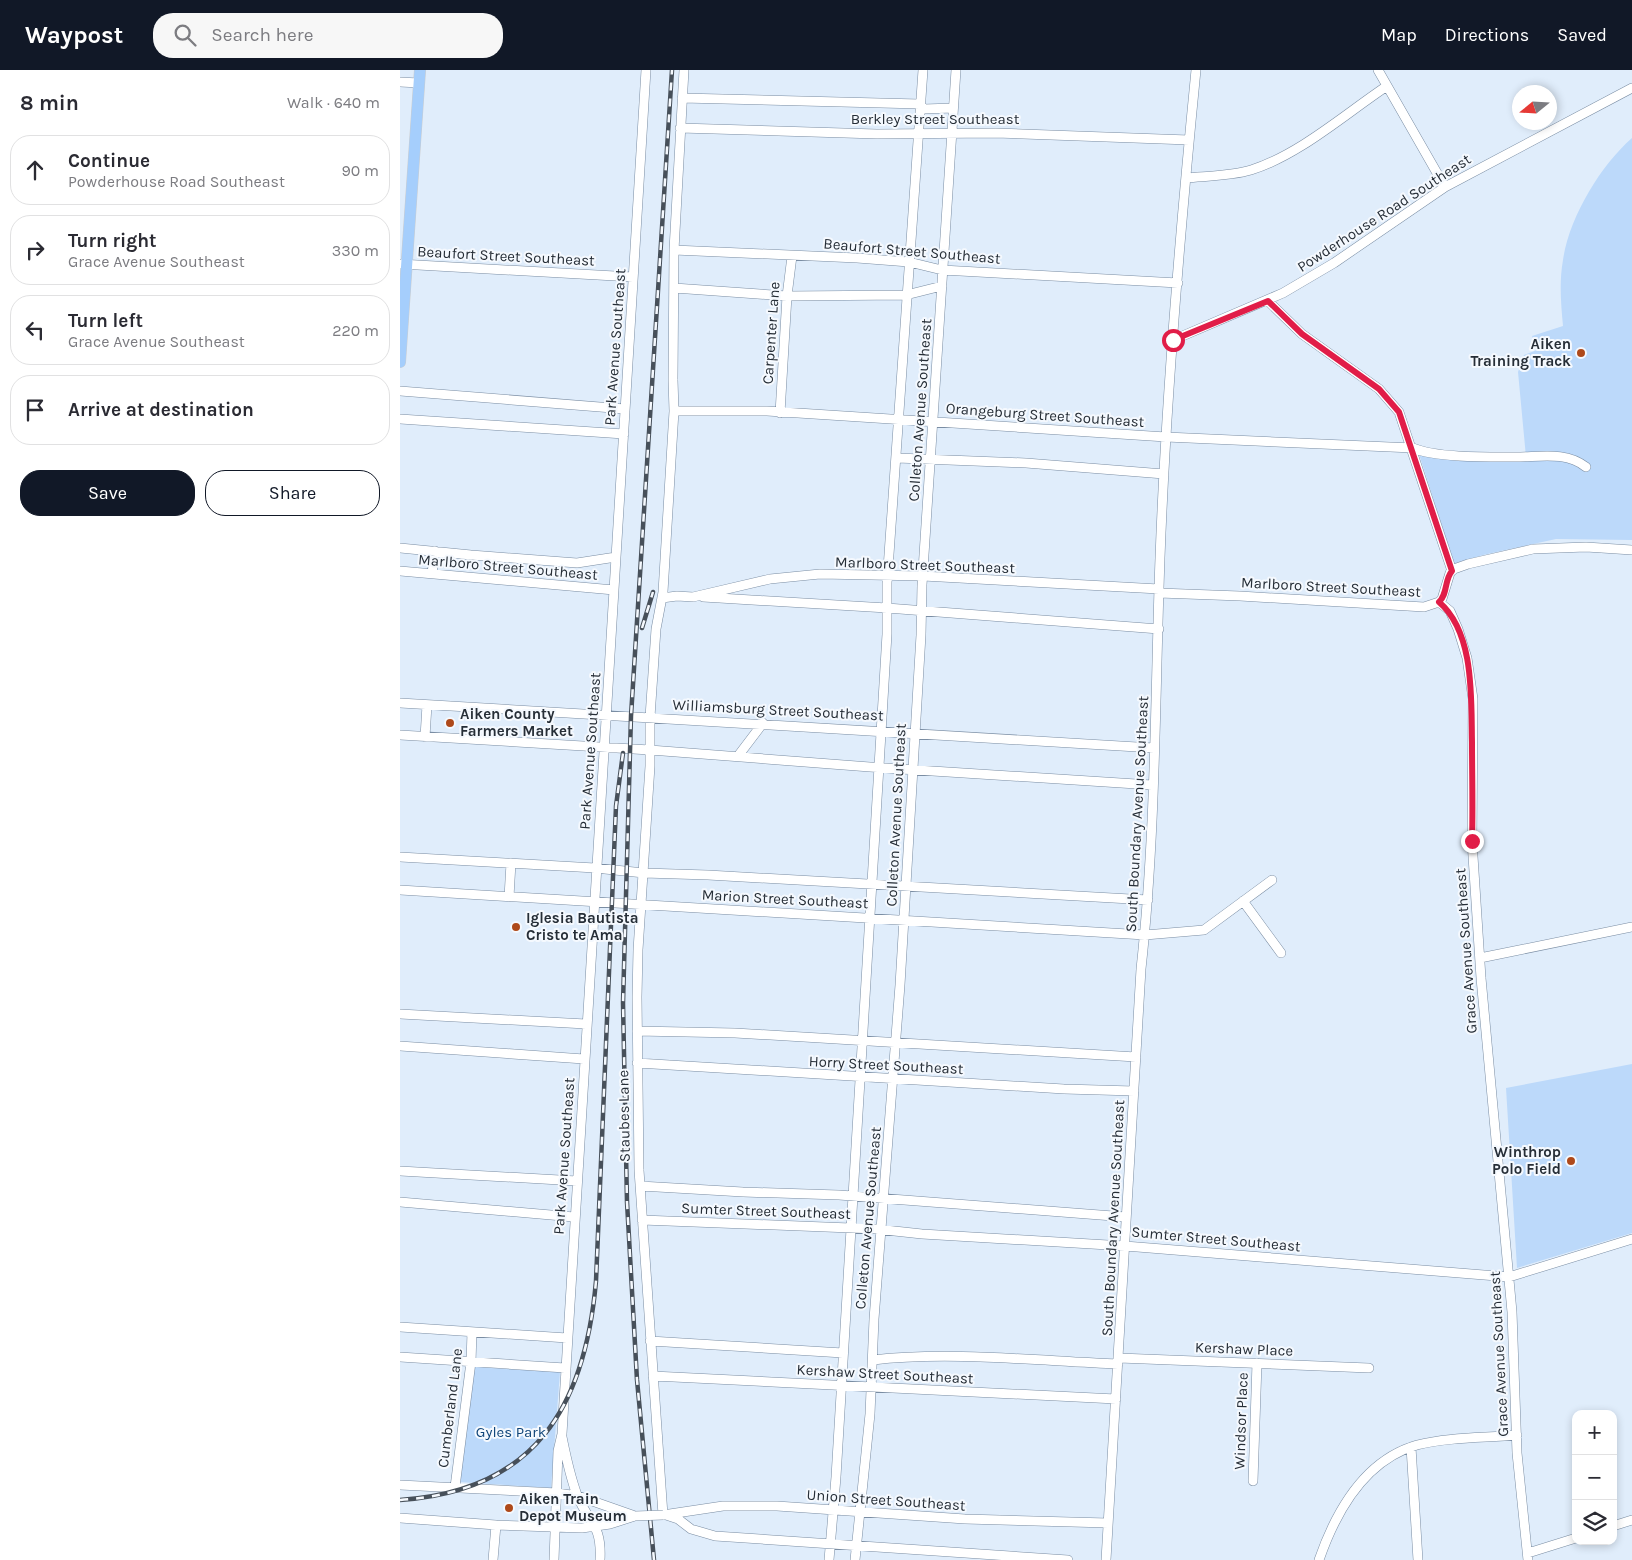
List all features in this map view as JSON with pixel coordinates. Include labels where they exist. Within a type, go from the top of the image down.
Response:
[{"type":"main road","points":[[400,362],[403,264],[420,70]]},
{"type":"street","name":"Park Avenue Southeast","points":[[554,1560],[558,1451],[562,1434],[646,70]]},
{"type":"street","points":[[650,717],[656,629],[662,598],[674,411],[674,250],[684,70]]},
{"type":"street","name":"Colleton Avenue Southeast","points":[[829,1560],[842,1385],[861,1041],[872,885],[888,574],[923,70]]},
{"type":"street","name":"Colleton Avenue Southeast","points":[[855,1560],[872,1386],[896,1043],[922,576],[934,421],[956,70]]},
{"type":"street","name":"South Boundary Avenue Southeast","points":[[1106,1560],[1136,1057],[1148,900],[1166,437],[1196,70]]},
{"type":"street","points":[[1378,70],[1444,187]]},
{"type":"street","points":[[400,82],[419,83]]},
{"type":"street","points":[[1186,178],[1250,170],[1274,161],[1294,150],[1387,86]]},
{"type":"street","name":"Powderhouse Road Southeast","points":[[1173,340],[1268,301],[1312,277],[1444,187],[1632,88]]},
{"type":"street","name":"Berkley Street Southeast","points":[[682,98],[920,104],[924,109],[954,108]]},
{"type":"street","name":"Berkley Street Southeast","points":[[680,128],[918,134],[996,132],[1189,140]]},
{"type":"street","name":"Beaufort Street Southeast","points":[[674,250],[909,262],[942,270],[1178,283]]},
{"type":"street","name":"Carpenter Lane","points":[[780,413],[787,296],[792,256]]},
{"type":"street","name":"Beaufort Street Southeast","points":[[403,264],[633,277]]},
{"type":"street","points":[[674,288],[787,296],[906,295],[942,286]]},
{"type":"street","points":[[1268,301],[1302,334],[1357,373],[1391,401],[1399,412],[1413,448],[1452,571]]},
{"type":"street","points":[[400,391],[625,409]]},
{"type":"street","name":"Orangeburg Street Southeast","points":[[674,411],[900,418],[1166,437],[1413,448],[1422,452],[1473,456],[1560,456],[1579,461],[1586,467]]},
{"type":"street","points":[[400,419],[624,434]]},
{"type":"street","points":[[897,458],[1026,463],[1164,474]]},
{"type":"street","points":[[1439,602],[1442,599],[1448,576],[1452,571],[1468,564],[1533,549],[1586,547],[1632,550]]},
{"type":"street","name":"Marlboro Street Southeast","points":[[400,548],[577,563],[616,557]]},
{"type":"street","points":[[432,573],[434,552]]},
{"type":"street","name":"Marlboro Street Southeast","points":[[400,571],[614,590]]},
{"type":"street","name":"Marlboro Street Southeast","points":[[693,597],[770,579],[820,574],[888,574],[1424,608],[1439,602]]},
{"type":"street","name":"Marlboro Street Southeast","points":[[662,598],[677,596],[921,610],[1159,629]]},
{"type":"street","name":"Grace Avenue Southeast","points":[[1439,602],[1450,611],[1458,629],[1467,658],[1471,680],[1472,841],[1480,958],[1509,1277],[1517,1435],[1528,1557]]},
{"type":"street","name":"Williamsburg Street Southeast","points":[[400,703],[914,732],[1154,748]]},
{"type":"street","points":[[425,737],[427,705]]},
{"type":"street","name":"Staubes Lane","points":[[650,717],[644,873],[638,950],[637,1063],[640,1186],[663,1515]]},
{"type":"street","points":[[738,756],[763,723]]},
{"type":"street","points":[[400,735],[650,750],[877,768],[1152,785]]},
{"type":"street","name":"Marion Street Southeast","points":[[400,857],[596,868],[644,873],[1148,900]]},
{"type":"street","points":[[509,896],[511,863]]},
{"type":"street","name":"Marion Street Southeast","points":[[400,890],[1145,935],[1204,930],[1272,880]]},
{"type":"street","points":[[1243,901],[1280,952]]},
{"type":"street","points":[[1480,958],[1632,927]]},
{"type":"street","points":[[400,1014],[586,1024]]},
{"type":"street","name":"Horry Street Southeast","points":[[637,1030],[735,1033],[1136,1057]]},
{"type":"street","points":[[400,1046],[584,1059]]},
{"type":"street","name":"Horry Street Southeast","points":[[637,1063],[859,1077],[893,1077],[1064,1089],[1134,1091]]},
{"type":"street","points":[[400,1171],[577,1181]]},
{"type":"street","name":"Sumter Street Southeast","points":[[640,1186],[853,1196],[1126,1217]]},
{"type":"street","points":[[400,1202],[574,1217]]},
{"type":"street","name":"Sumter Street Southeast","points":[[642,1220],[882,1230],[1125,1246],[1509,1277],[1632,1239]]},
{"type":"street","points":[[400,1327],[567,1338]]},
{"type":"street","name":"Cumberland Lane","points":[[455,1487],[471,1362],[472,1332]]},
{"type":"street","name":"Kershaw Street Southeast","points":[[650,1340],[843,1353]]},
{"type":"street","points":[[400,1357],[565,1368]]},
{"type":"street","name":"Kershaw Street Southeast","points":[[873,1360],[895,1357],[1119,1361]]},
{"type":"street","name":"Kershaw Place","points":[[1119,1361],[1257,1363],[1369,1368]]},
{"type":"street","name":"Windsor Place","points":[[1253,1481],[1257,1363]]},
{"type":"street","name":"Kershaw Street Southeast","points":[[652,1376],[1116,1399]]},
{"type":"street","name":"Park Avenue Southeast","points":[[562,1434],[568,1467],[578,1496],[600,1535],[600,1560]]},
{"type":"street","points":[[1319,1560],[1326,1540],[1356,1488],[1384,1460],[1411,1448],[1436,1442],[1517,1435]]},
{"type":"street","points":[[1411,1448],[1418,1560]]},
{"type":"street","name":"Union Street Southeast","points":[[400,1485],[557,1493],[578,1496],[635,1516]]},
{"type":"street","name":"Union Street Southeast","points":[[400,1518],[496,1526],[596,1527],[635,1516],[663,1515],[723,1506],[861,1511],[965,1519],[1108,1523]]},
{"type":"street","name":"Union Street Southeast","points":[[663,1515],[678,1519],[691,1529],[715,1536],[1068,1560]]},
{"type":"street","points":[[1617,1525],[1632,1520]]},
{"type":"street","points":[[493,1560],[496,1526]]},
{"type":"street","points":[[1528,1557],[1572,1540]]},
{"type":"green space","name":"Aiken Training Track","points":[[1632,138],[1632,540],[1556,539],[1483,555],[1454,564],[1419,454],[1526,457],[1518,372],[1524,355],[1537,350],[1532,336],[1563,326],[1561,276],[1566,244],[1572,227],[1579,210],[1598,178]]},
{"type":"green space","name":"Winthrop Polo Field","points":[[1632,1064],[1632,1233],[1517,1268],[1506,1088]]},
{"type":"green space","name":"Gyles Park","points":[[473,1367],[560,1372],[551,1488],[459,1482]]},
{"type":"railway","points":[[654,1560],[637,1380],[627,1202],[623,1003],[631,716],[672,70]]},
{"type":"railway","points":[[642,628],[653,592]]},
{"type":"railway","points":[[400,1500],[447,1493],[486,1480],[518,1460],[544,1434],[565,1403],[580,1367],[590,1326],[596,1281],[616,806],[623,753]]},
{"type":"place","name":"Aiken Training Track","points":[[1581,353]]},
{"type":"place","name":"Aiken County Farmers Market","points":[[450,723]]},
{"type":"place","name":"Iglesia Bautista Cristo te Ama","points":[[516,927]]},
{"type":"place","name":"Winthrop Polo Field","points":[[1571,1161]]},
{"type":"place","name":"Aiken Train Depot Museum","points":[[509,1508]]},
{"type":"route","points":[[1173,340],[1268,301],[1302,334],[1379,389],[1399,412],[1413,448],[1452,571],[1448,576],[1442,599],[1439,602],[1450,611],[1458,629],[1467,658],[1471,680],[1473,699],[1471,708],[1472,841]]}]
